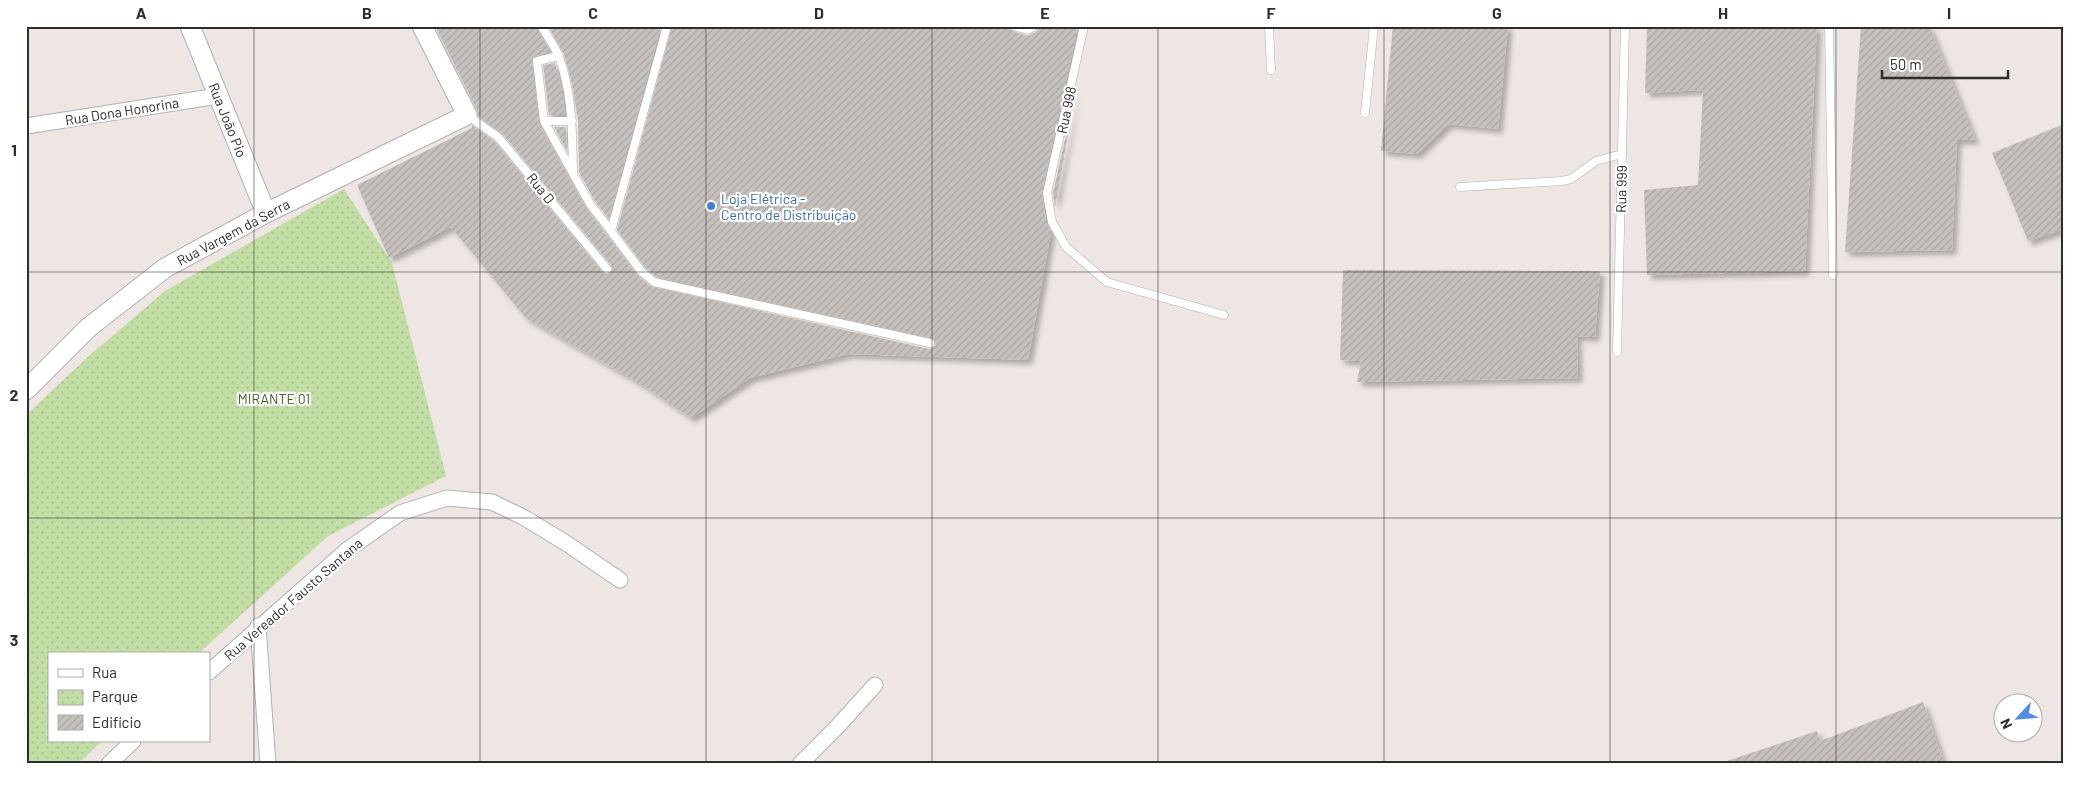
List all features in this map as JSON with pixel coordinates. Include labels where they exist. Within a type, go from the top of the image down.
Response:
[{"type":"street","name":"Rua João Pio","points":[[190,26],[266,213]]},
{"type":"street","points":[[422,26],[467,114]]},
{"type":"street","name":"Rua Dona Honorina","points":[[26,126],[218,96]]},
{"type":"street","name":"Rua Vargem da Serra","points":[[26,390],[88,328],[166,268],[266,213],[467,114]]},
{"type":"street","name":"Rua Vereador Fausto Santana","points":[[210,671],[258,626],[347,550],[400,513],[447,498],[492,502],[557,538],[620,580]]},
{"type":"street","points":[[258,626],[268,764]]},
{"type":"street","points":[[800,764],[875,685]]},
{"type":"street","points":[[113,762],[132,742]]},
{"type":"lane","points":[[542,26],[559,56],[568,91],[572,121],[573,175]]},
{"type":"lane","points":[[611,231],[668,26]]},
{"type":"lane","points":[[1014,26],[1028,30],[1034,26]]},
{"type":"lane","name":"Rua 998","points":[[1084,26],[1047,193],[1052,222],[1066,247],[1108,282],[1224,315]]},
{"type":"lane","points":[[1269,26],[1272,70]]},
{"type":"lane","points":[[1365,113],[1374,26]]},
{"type":"lane","name":"Rua 999","points":[[1617,352],[1625,26]]},
{"type":"lane","points":[[1829,26],[1833,275]]},
{"type":"lane","points":[[559,56],[537,61],[544,121],[590,204],[641,271],[654,282],[930,343]]},
{"type":"lane","name":"Rua D","points":[[467,114],[498,137],[607,269]]},
{"type":"lane","points":[[544,121],[572,121]]},
{"type":"lane","points":[[1460,187],[1562,181],[1571,179],[1596,161],[1622,154]]},
{"type":"green space","name":"MIRANTE 01","points":[[344,189],[392,263],[446,476],[328,536],[200,652],[48,652],[48,742],[101,742],[78,764],[26,764],[26,415],[90,355],[165,291]]},
{"type":"building","name":"Loja Elétrica - Centro de Distribuição","points":[[435,26],[536,26],[551,52],[535,56],[532,59],[539,124],[585,207],[636,274],[650,286],[929,349],[936,344],[931,338],[657,277],[645,267],[617,230],[672,26],[1008,26],[1012,31],[1028,36],[1037,31],[1040,26],[1078,26],[1042,192],[1046,223],[1051,231],[1028,360],[848,354],[750,378],[691,418],[644,386],[526,318],[451,227],[389,258],[357,185],[472,128],[472,125],[494,141],[603,273],[608,274],[612,270],[611,265],[502,133],[478,116],[477,110]]},
{"type":"building","points":[[548,26],[661,26],[609,219],[595,201],[579,172],[578,121],[572,84],[564,54]]},
{"type":"building","points":[[1393,26],[1508,26],[1498,129],[1448,124],[1417,154],[1381,151]]},
{"type":"building","points":[[1647,26],[1817,26],[1805,271],[1647,275],[1644,190],[1698,185],[1703,90],[1645,93]]},
{"type":"building","points":[[1861,26],[1929,26],[1975,140],[1957,140],[1952,250],[1845,252]]},
{"type":"building","points":[[555,63],[565,115],[549,115],[543,65]]},
{"type":"building","points":[[1076,90],[1055,207],[1053,193]]},
{"type":"building","points":[[2064,124],[2064,229],[2028,241],[1992,153]]},
{"type":"building","points":[[554,127],[566,127],[567,151]]},
{"type":"building","points":[[1343,270],[1600,271],[1595,337],[1577,336],[1578,378],[1357,382],[1361,361],[1340,360]]},
{"type":"building","points":[[1923,702],[1944,764],[1727,764],[1727,761],[1817,731],[1820,741]]},
{"type":"place","name":"Loja Elétrica - Centro de Distribuição","points":[[711,206]]}]
